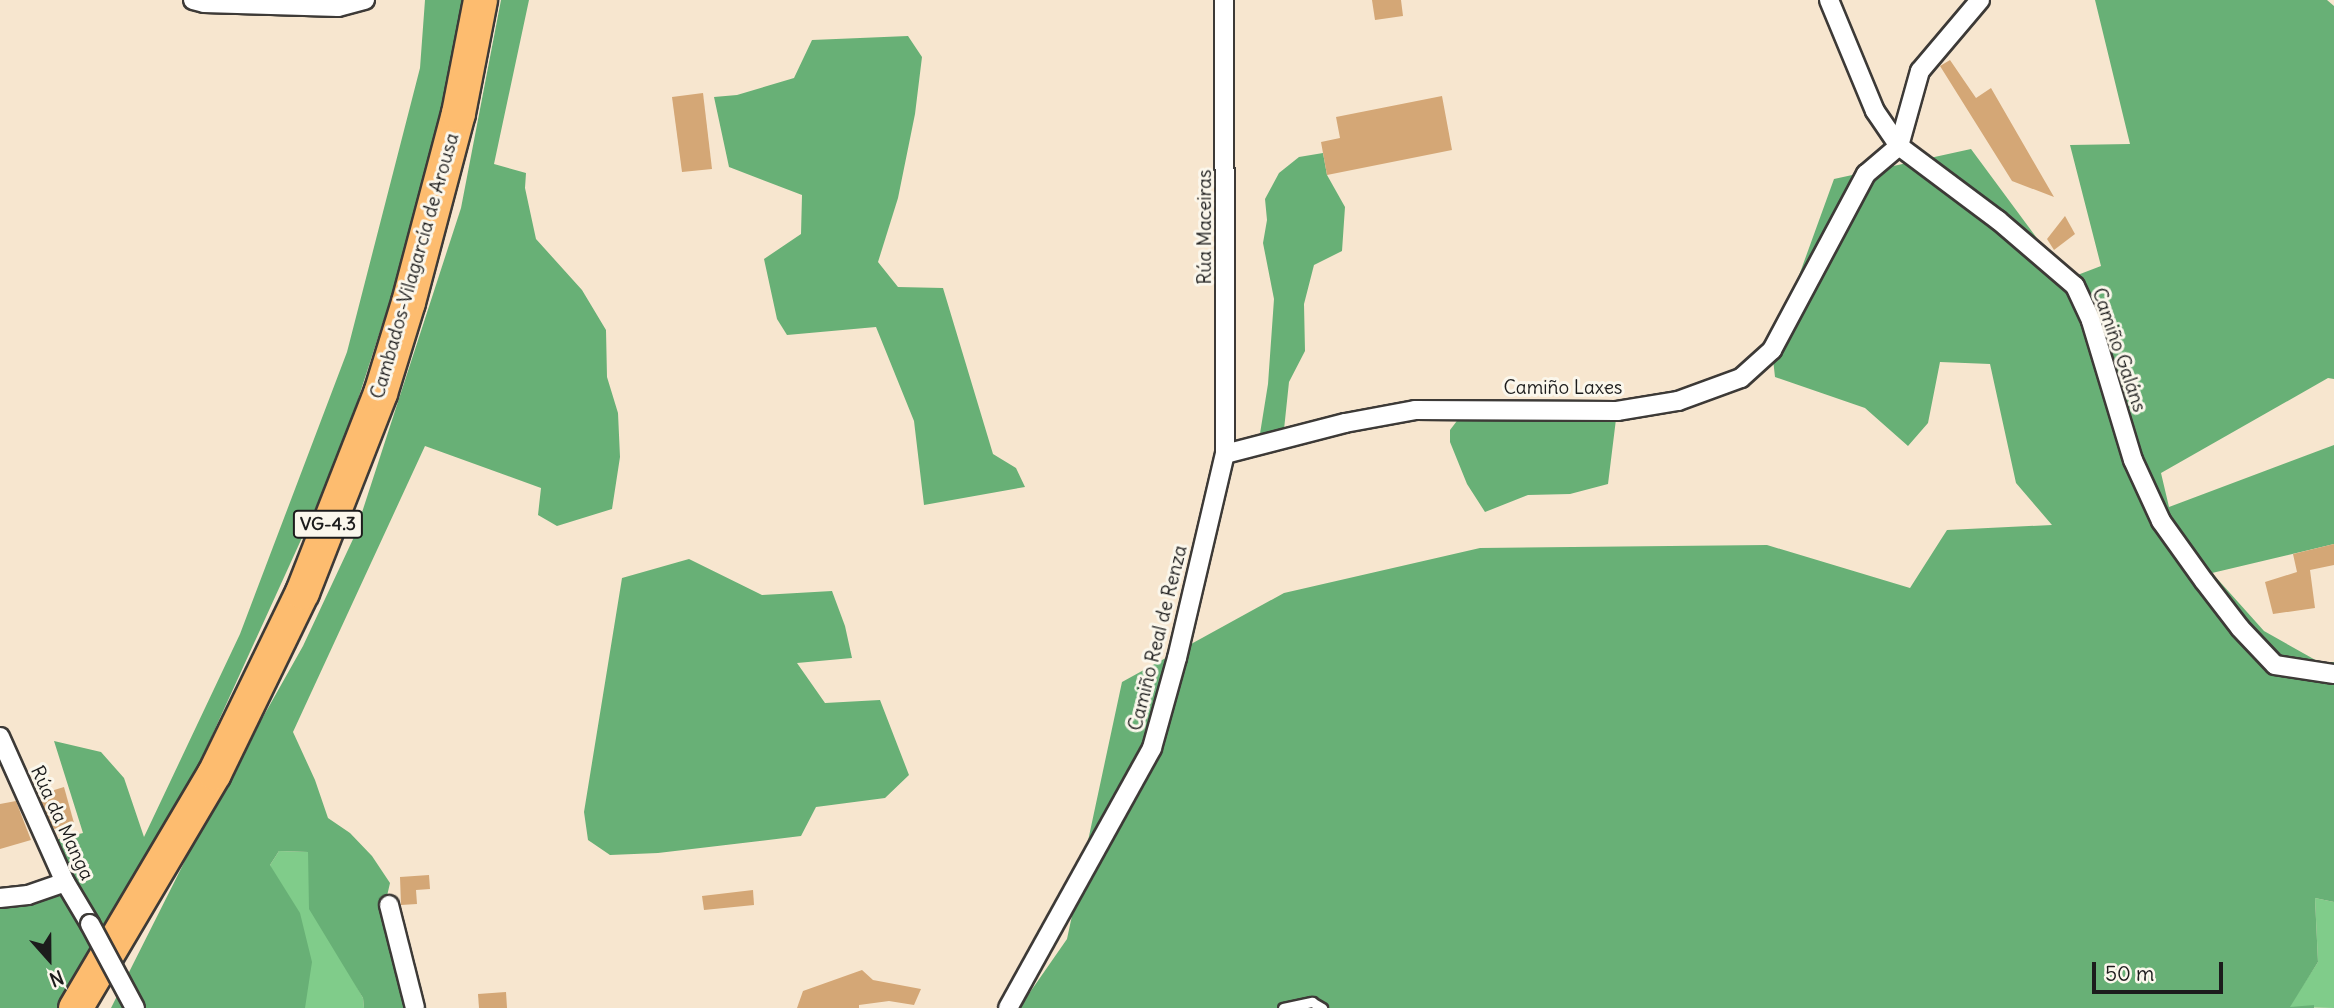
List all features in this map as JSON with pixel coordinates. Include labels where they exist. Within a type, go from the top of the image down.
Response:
[{"type":"highway","name":"Cambados-Vilagarcía de Arousa","points":[[75,1008],[214,773],[302,592],[380,393],[408,302],[458,113],[480,0]]},
{"type":"street","points":[[193,0],[204,3],[338,7],[365,0]]},
{"type":"street","name":"Rúa Maceiras","points":[[1224,0],[1225,454]]},
{"type":"street","name":"Camiño Galáns","points":[[1829,0],[1875,111],[1899,146],[1908,156],[1998,220],[2075,286],[2091,321],[2133,460],[2161,521],[2240,628],[2275,665],[2334,674]]},
{"type":"street","points":[[1899,146],[1920,71],[1980,0]]},
{"type":"street","name":"Camiño Laxes","points":[[1225,454],[1345,423],[1415,410],[1617,411],[1678,401],[1741,378],[1772,350],[1866,174],[1899,146]]},
{"type":"street","name":"Camiño Real de Renza","points":[[1008,1008],[1152,748],[1177,657],[1225,454]]},
{"type":"street","name":"Rúa da Manga","points":[[0,737],[65,882],[135,1008]]},
{"type":"street","points":[[0,898],[28,895],[65,882]]},
{"type":"street","points":[[389,905],[415,1008]]},
{"type":"lane","points":[[1283,1008],[1312,1002],[1322,1008]]},
{"type":"green space","points":[[425,0],[465,0],[413,229],[341,452],[179,808],[59,1008],[0,1008],[0,898],[64,882],[47,842],[83,833],[54,741],[101,752],[124,778],[144,837],[240,634],[347,352],[420,68]]},
{"type":"green space","points":[[501,0],[529,0],[494,164],[526,173],[525,188],[536,239],[582,290],[606,330],[607,377],[618,413],[620,457],[612,509],[557,526],[538,515],[541,488],[425,446],[293,732],[315,780],[328,818],[350,833],[372,856],[390,883],[384,909],[410,1008],[364,1008],[363,998],[309,909],[308,852],[279,851],[270,865],[300,913],[312,962],[305,1008],[111,1008],[209,813],[303,646],[354,537],[461,208]]},
{"type":"green space","points":[[2095,0],[2327,0],[2334,6],[2334,379],[2328,378],[2161,473],[2169,507],[2334,445],[2334,544],[2212,573],[2264,631],[2319,662],[2334,662],[2334,902],[2315,898],[2318,962],[2290,1007],[2314,1005],[2314,1008],[1019,1008],[1067,939],[1122,682],[1284,593],[1480,548],[1767,545],[1910,588],[1947,530],[2052,525],[2016,483],[1990,364],[1940,362],[1928,423],[1908,446],[1865,408],[1775,377],[1772,350],[1834,179],[1971,149],[2067,279],[2101,266],[2070,145],[2130,144]]},
{"type":"green space","points":[[908,36],[922,57],[915,114],[898,198],[878,262],[898,287],[943,288],[993,454],[1016,468],[1025,487],[924,505],[914,421],[876,327],[787,335],[777,319],[764,259],[801,234],[802,195],[729,167],[714,97],[737,95],[794,78],[812,40]]},
{"type":"green space","points":[[1323,153],[1327,175],[1345,207],[1342,251],[1314,265],[1304,304],[1305,351],[1289,382],[1283,439],[1258,446],[1268,384],[1274,299],[1263,243],[1267,220],[1265,199],[1279,173],[1299,157]]},
{"type":"green space","points":[[1466,409],[1617,411],[1608,484],[1570,494],[1528,495],[1485,512],[1467,484],[1450,442],[1450,430]]},
{"type":"green space","points":[[689,559],[762,595],[832,591],[845,626],[852,658],[797,663],[825,703],[880,700],[909,775],[885,798],[816,807],[801,836],[658,853],[610,855],[588,840],[584,812],[622,578]]},
{"type":"green space","points":[[279,851],[308,852],[338,953],[363,998],[364,1008],[300,1008],[270,865]]},
{"type":"green space","points":[[2315,898],[2334,902],[2334,1008],[2289,1007],[2318,962]]},
{"type":"building","points":[[1372,0],[1401,0],[1403,16],[1375,20]]},
{"type":"building","points":[[1950,60],[1976,98],[1991,88],[2054,197],[2012,181],[1940,66]]},
{"type":"building","points":[[703,93],[712,169],[682,172],[672,97]]},
{"type":"building","points":[[1442,96],[1452,150],[1327,175],[1321,142],[1340,138],[1336,117]]},
{"type":"building","points":[[2065,216],[2075,234],[2054,250],[2047,239]]},
{"type":"building","points":[[2334,544],[2334,565],[2310,570],[2315,608],[2273,614],[2265,582],[2297,572],[2293,554]]},
{"type":"building","points":[[64,787],[74,823],[54,829],[38,795]]},
{"type":"building","points":[[16,801],[31,840],[0,849],[0,804]]},
{"type":"building","points":[[429,875],[430,889],[416,890],[417,904],[401,905],[400,877]]},
{"type":"building","points":[[753,890],[754,905],[704,910],[702,896]]},
{"type":"building","points":[[862,970],[873,980],[921,989],[914,1005],[889,1001],[859,1005],[859,1008],[797,1008],[803,991]]},
{"type":"building","points":[[506,992],[507,1008],[479,1008],[478,994]]}]
